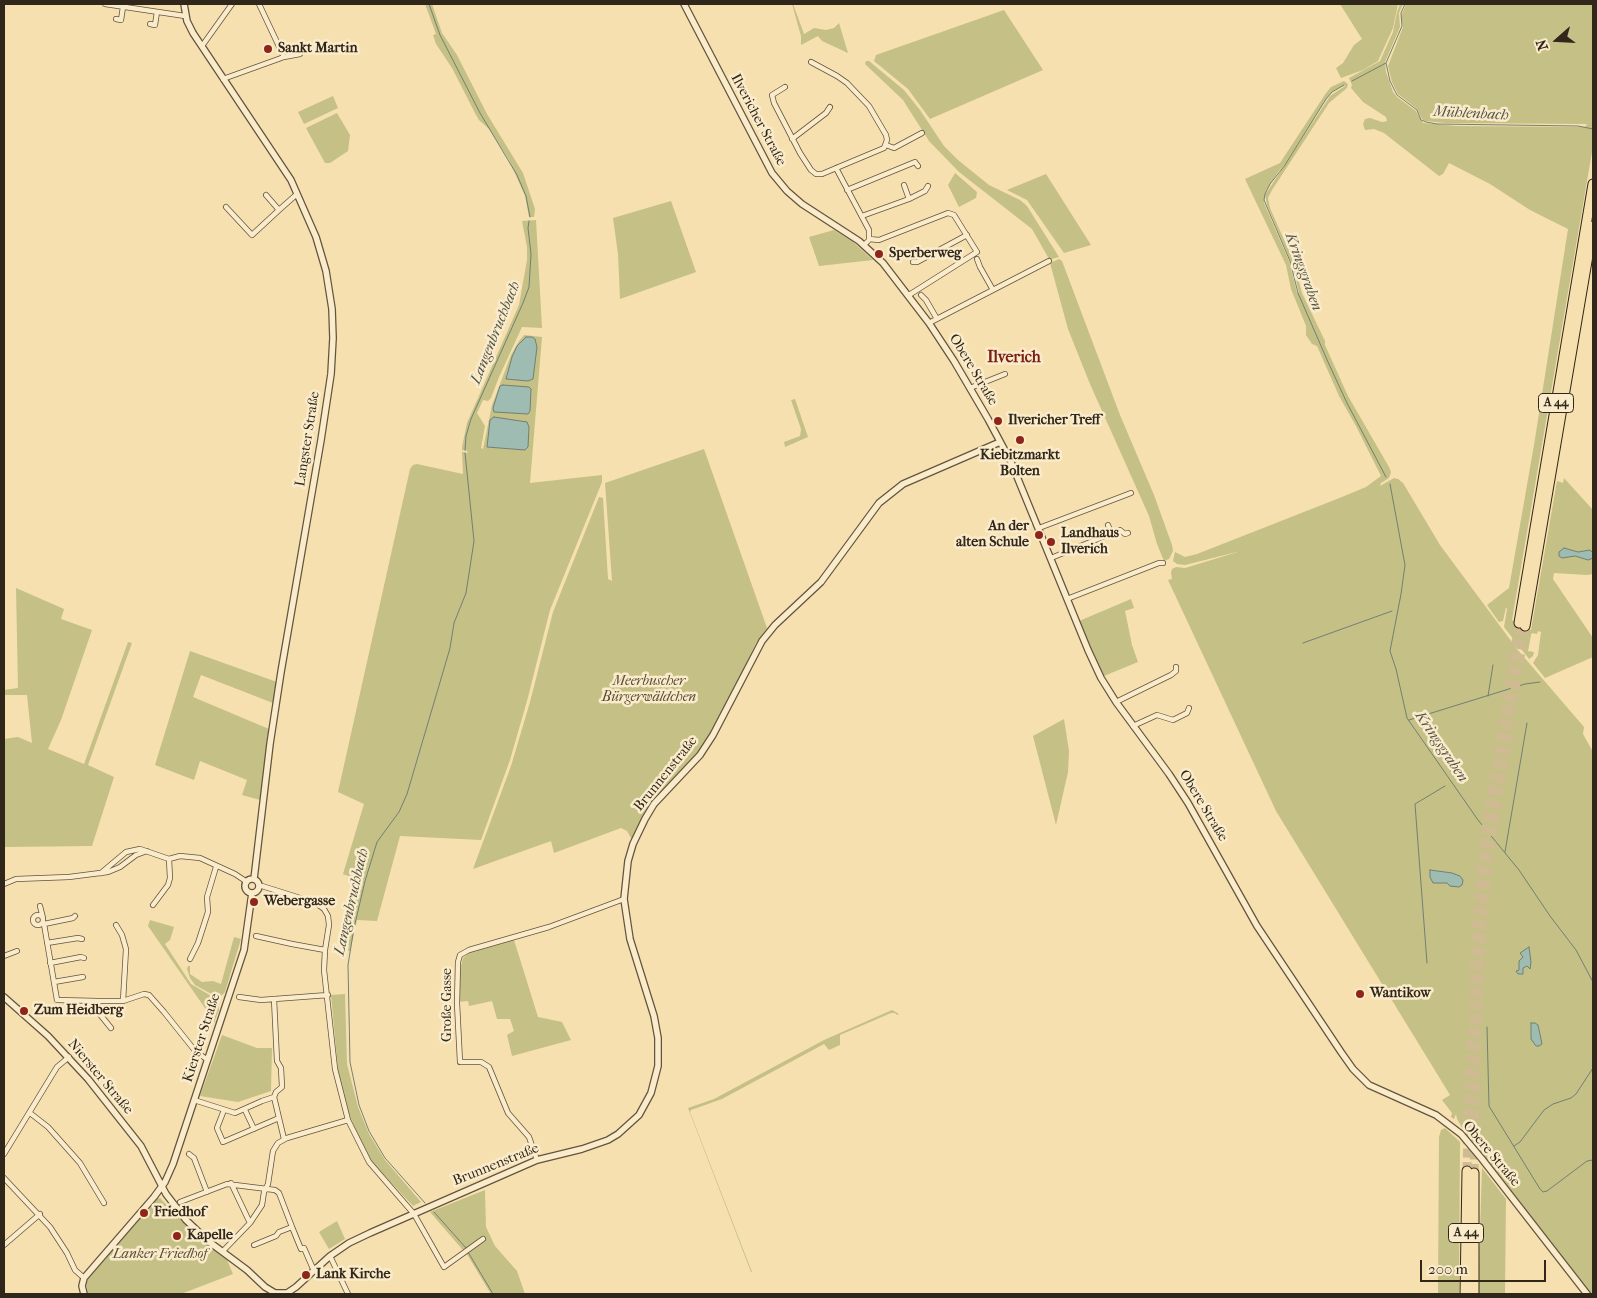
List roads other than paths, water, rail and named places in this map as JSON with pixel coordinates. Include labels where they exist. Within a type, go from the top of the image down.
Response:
[{"type":"highway","name":"A 44","points":[[1593,184],[1522,624],[1593,226]]},
{"type":"highway","name":"A 44","points":[[1465,1294],[1470,1172],[1474,1294]]},
{"type":"street","points":[[105,4],[185,16]]},
{"type":"street","name":"Langster Straße","points":[[184,4],[185,16],[189,25],[291,180],[316,237],[326,271],[332,309],[331,374],[278,691],[254,879]]},
{"type":"street","points":[[202,46],[232,4]]},
{"type":"street","points":[[259,4],[284,57]]},
{"type":"street","name":"Ilvericher Straße","points":[[684,4],[772,174],[802,204],[864,245],[883,263]]},
{"type":"street","points":[[116,19],[121,20],[123,7]]},
{"type":"street","points":[[150,24],[154,25],[157,12]]},
{"type":"street","points":[[223,78],[284,57],[300,54]]},
{"type":"street","points":[[785,88],[772,95],[792,139],[806,164],[816,174],[822,174],[879,150],[886,144],[886,135],[881,123],[862,98],[837,76],[811,62]]},
{"type":"street","points":[[792,139],[826,113],[830,107]]},
{"type":"street","points":[[886,144],[894,148],[922,133]]},
{"type":"street","points":[[847,190],[915,162],[918,166]]},
{"type":"street","points":[[836,168],[869,230],[869,238],[864,245]]},
{"type":"street","points":[[904,185],[909,199]]},
{"type":"street","points":[[862,216],[909,199],[925,191],[928,186]]},
{"type":"street","points":[[226,207],[252,235],[297,194]]},
{"type":"street","points":[[266,195],[279,210]]},
{"type":"street","points":[[869,238],[879,240],[948,213],[954,215],[977,252],[909,295]]},
{"type":"street","points":[[913,262],[917,262],[967,235]]},
{"type":"street","points":[[977,259],[993,290]]},
{"type":"street","points":[[929,323],[1049,261]]},
{"type":"street","name":"Obere Straße","points":[[883,263],[929,323],[970,388],[1000,442],[1039,528],[1094,663],[1116,702],[1188,803],[1257,926],[1291,979],[1353,1069],[1363,1080],[1376,1089],[1436,1115],[1461,1134],[1587,1294]]},
{"type":"street","points":[[921,295],[938,318]]},
{"type":"street","points":[[970,388],[1006,374]]},
{"type":"street","name":"Brunnenstraße","points":[[280,1294],[287,1293],[296,1288],[330,1256],[349,1243],[537,1160],[598,1144],[618,1134],[639,1115],[651,1093],[658,1066],[658,1038],[649,1000],[630,939],[624,899],[628,861],[642,825],[654,804],[700,754],[713,735],[762,641],[821,582],[874,510],[896,488],[1000,442]]},
{"type":"street","points":[[1039,528],[1131,493]]},
{"type":"street","points":[[1108,524],[1111,534]]},
{"type":"street","points":[[1051,558],[1120,530],[1125,534],[1128,533]]},
{"type":"street","points":[[1068,599],[1159,562],[1163,563]]},
{"type":"street","points":[[1116,702],[1171,675],[1176,671],[1176,666]]},
{"type":"street","points":[[1133,726],[1157,715],[1173,720],[1187,713],[1189,708]]},
{"type":"street","points":[[4,884],[16,879],[69,877],[101,873],[117,868],[136,855],[147,851],[169,859],[180,856],[200,858],[216,867],[235,874],[247,882]]},
{"type":"street","points":[[153,905],[168,885],[170,878],[169,859]]},
{"type":"street","points":[[190,959],[198,943],[208,912],[207,897],[216,867]]},
{"type":"street","points":[[247,882],[254,879],[258,882],[259,886]]},
{"type":"street","points":[[247,882],[247,890],[252,893],[257,891],[259,886]]},
{"type":"street","points":[[259,886],[316,903],[324,909],[328,916],[329,925],[324,970],[335,1069],[348,1120],[369,1162],[414,1214],[444,1267],[483,1239]]},
{"type":"street","name":"Kierster Straße","points":[[84,1278],[162,1187],[173,1164],[244,950],[252,893]]},
{"type":"street","name":"Große Gasse","points":[[537,1160],[529,1137],[508,1113],[490,1067],[481,1062],[460,1062],[457,1003],[458,962],[460,956],[470,950],[549,927],[624,899]]},
{"type":"street","points":[[40,906],[57,1000],[123,1001],[144,994],[149,995],[196,1052],[208,1060]]},
{"type":"street","points":[[44,924],[75,916]]},
{"type":"street","points":[[116,925],[122,935],[126,949],[123,1001]]},
{"type":"street","points":[[256,936],[325,950]]},
{"type":"street","points":[[47,943],[82,939]]},
{"type":"street","points":[[4,956],[17,951]]},
{"type":"street","points":[[50,963],[84,958]]},
{"type":"street","points":[[54,982],[83,977]]},
{"type":"street","points":[[239,997],[261,1000],[328,995]]},
{"type":"street","name":"Nierster Straße","points":[[4,997],[48,1036],[88,1078],[140,1146],[162,1187],[186,1220],[208,1241],[223,1251],[265,1287],[280,1294]]},
{"type":"street","points":[[274,998],[277,1061],[281,1068],[282,1087],[276,1092],[274,1098],[284,1139]]},
{"type":"street","points":[[98,1001],[98,1012],[112,1028]]},
{"type":"street","points":[[4,1154],[58,1067],[69,1057]]},
{"type":"street","points":[[194,1100],[235,1113],[262,1101],[274,1098]]},
{"type":"street","points":[[224,1110],[217,1128],[223,1142],[279,1118]]},
{"type":"street","points":[[245,1110],[254,1129]]},
{"type":"street","points":[[30,1113],[48,1127],[80,1164],[104,1203]]},
{"type":"street","points":[[223,1251],[250,1223],[262,1205],[273,1151],[278,1142],[348,1120]]},
{"type":"street","points":[[190,1154],[194,1158],[207,1192]]},
{"type":"street","points":[[4,1178],[40,1214],[59,1240],[74,1270],[84,1278],[82,1286],[84,1294]]},
{"type":"street","points":[[231,1184],[250,1223]]},
{"type":"street","points":[[180,1202],[231,1184],[275,1190],[278,1192],[301,1249],[304,1248],[314,1271]]},
{"type":"street","points":[[4,1245],[40,1214]]},
{"type":"street","points":[[254,1245],[292,1227]]},
{"type":"street","points":[[330,1256],[348,1294]]},
{"type":"water","points":[[526,337],[535,339],[537,347],[533,379],[528,381],[506,379],[517,346]]},
{"type":"water","points":[[500,386],[529,387],[531,389],[530,411],[528,414],[494,412],[493,408]]},
{"type":"water","points":[[494,417],[527,422],[529,427],[528,447],[525,450],[487,447],[490,420]]},
{"type":"water","points":[[1564,548],[1578,552],[1590,550],[1593,553],[1593,558],[1588,560],[1575,556],[1562,558],[1559,556],[1559,552]]},
{"type":"water","points":[[1430,870],[1460,876],[1463,880],[1462,885],[1459,887],[1450,886],[1447,883],[1433,883],[1430,877]]},
{"type":"water","points":[[1529,947],[1530,969],[1527,966],[1523,968],[1523,974],[1518,974],[1516,971],[1519,970],[1519,961],[1523,957],[1520,953]]},
{"type":"water","points":[[1531,1023],[1538,1025],[1542,1044],[1539,1046],[1536,1046],[1531,1039]]},
{"type":"waterway","name":"Langenbruchbach","points":[[429,4],[440,35],[480,113],[517,175],[526,196],[530,217]]},
{"type":"waterway","name":"Mühlenbach","points":[[1405,4],[1401,13],[1402,26],[1386,63],[1390,81],[1397,95],[1417,110],[1421,120],[1437,124],[1578,126],[1593,129]]},
{"type":"waterway","name":"Kringsgraben","points":[[1352,81],[1386,63]]},
{"type":"waterway","name":"Kringsgraben","points":[[1344,85],[1332,92],[1326,99],[1285,165],[1270,184],[1264,200],[1290,261],[1298,293],[1328,362],[1386,477]]},
{"type":"waterway","name":"Langenbruchbach","points":[[465,450],[466,436],[471,419],[529,287],[531,254],[529,221]]},
{"type":"waterway","name":"Langenbruchbach","points":[[425,1203],[385,1158],[369,1131],[359,1105],[350,1062],[348,965],[365,881],[377,842],[399,812],[407,794],[450,648],[454,623],[466,593],[474,541],[465,453]]},
{"type":"waterway","name":"Kringsgraben","points":[[1390,484],[1405,565],[1390,651],[1407,718],[1478,820],[1519,870],[1576,950],[1593,982]]},
{"type":"waterway","points":[[1303,643],[1392,611]]},
{"type":"waterway","points":[[1488,696],[1493,665]]},
{"type":"waterway","points":[[1409,720],[1525,684],[1540,682]]},
{"type":"waterway","points":[[1505,852],[1527,723]]},
{"type":"waterway","points":[[1427,963],[1415,804],[1445,786]]},
{"type":"waterway","points":[[1487,1027],[1489,1106],[1540,1189],[1543,1192],[1547,1191],[1587,1161],[1593,1160]]},
{"type":"waterway","points":[[1514,1146],[1520,1142],[1544,1110],[1576,1094],[1593,1068]]},
{"type":"waterway","name":"Langenbruchbach","points":[[434,1212],[466,1248]]},
{"type":"waterway","name":"Langenbruchbach","points":[[468,1252],[493,1294]]},
{"type":"tunnel","points":[[1467,1171],[1477,918],[1483,847],[1519,623]]},
{"type":"tunnel","points":[[1474,1173],[1476,1061],[1483,918],[1490,847],[1525,626]]},
{"type":"place","name":"Sankt Martin","points":[[268,49]]},
{"type":"place","name":"Sperberweg","points":[[879,254]]},
{"type":"place","name":"Ilvericher Treff","points":[[998,421]]},
{"type":"place","name":"Kiebitzmarkt Bolten","points":[[1020,440]]},
{"type":"place","name":"An der alten Schule","points":[[1039,535]]},
{"type":"place","name":"Landhaus Ilverich","points":[[1051,542]]},
{"type":"place","name":"Webergasse","points":[[254,902]]},
{"type":"place","name":"Wantikow","points":[[1360,994]]},
{"type":"place","name":"Zum Heidberg","points":[[24,1011]]},
{"type":"place","name":"Friedhof","points":[[144,1213]]},
{"type":"place","name":"Kapelle","points":[[177,1236]]},
{"type":"place","name":"Lank Kirche","points":[[306,1275]]},
{"type":"district","name":"Ilverich","points":[[1014,358]]},
{"type":"park label","name":"Meerbuscher Bürgerwäldchen","points":[[649,690]]},
{"type":"park label","name":"Lanker Friedhof","points":[[160,1255]]}]
